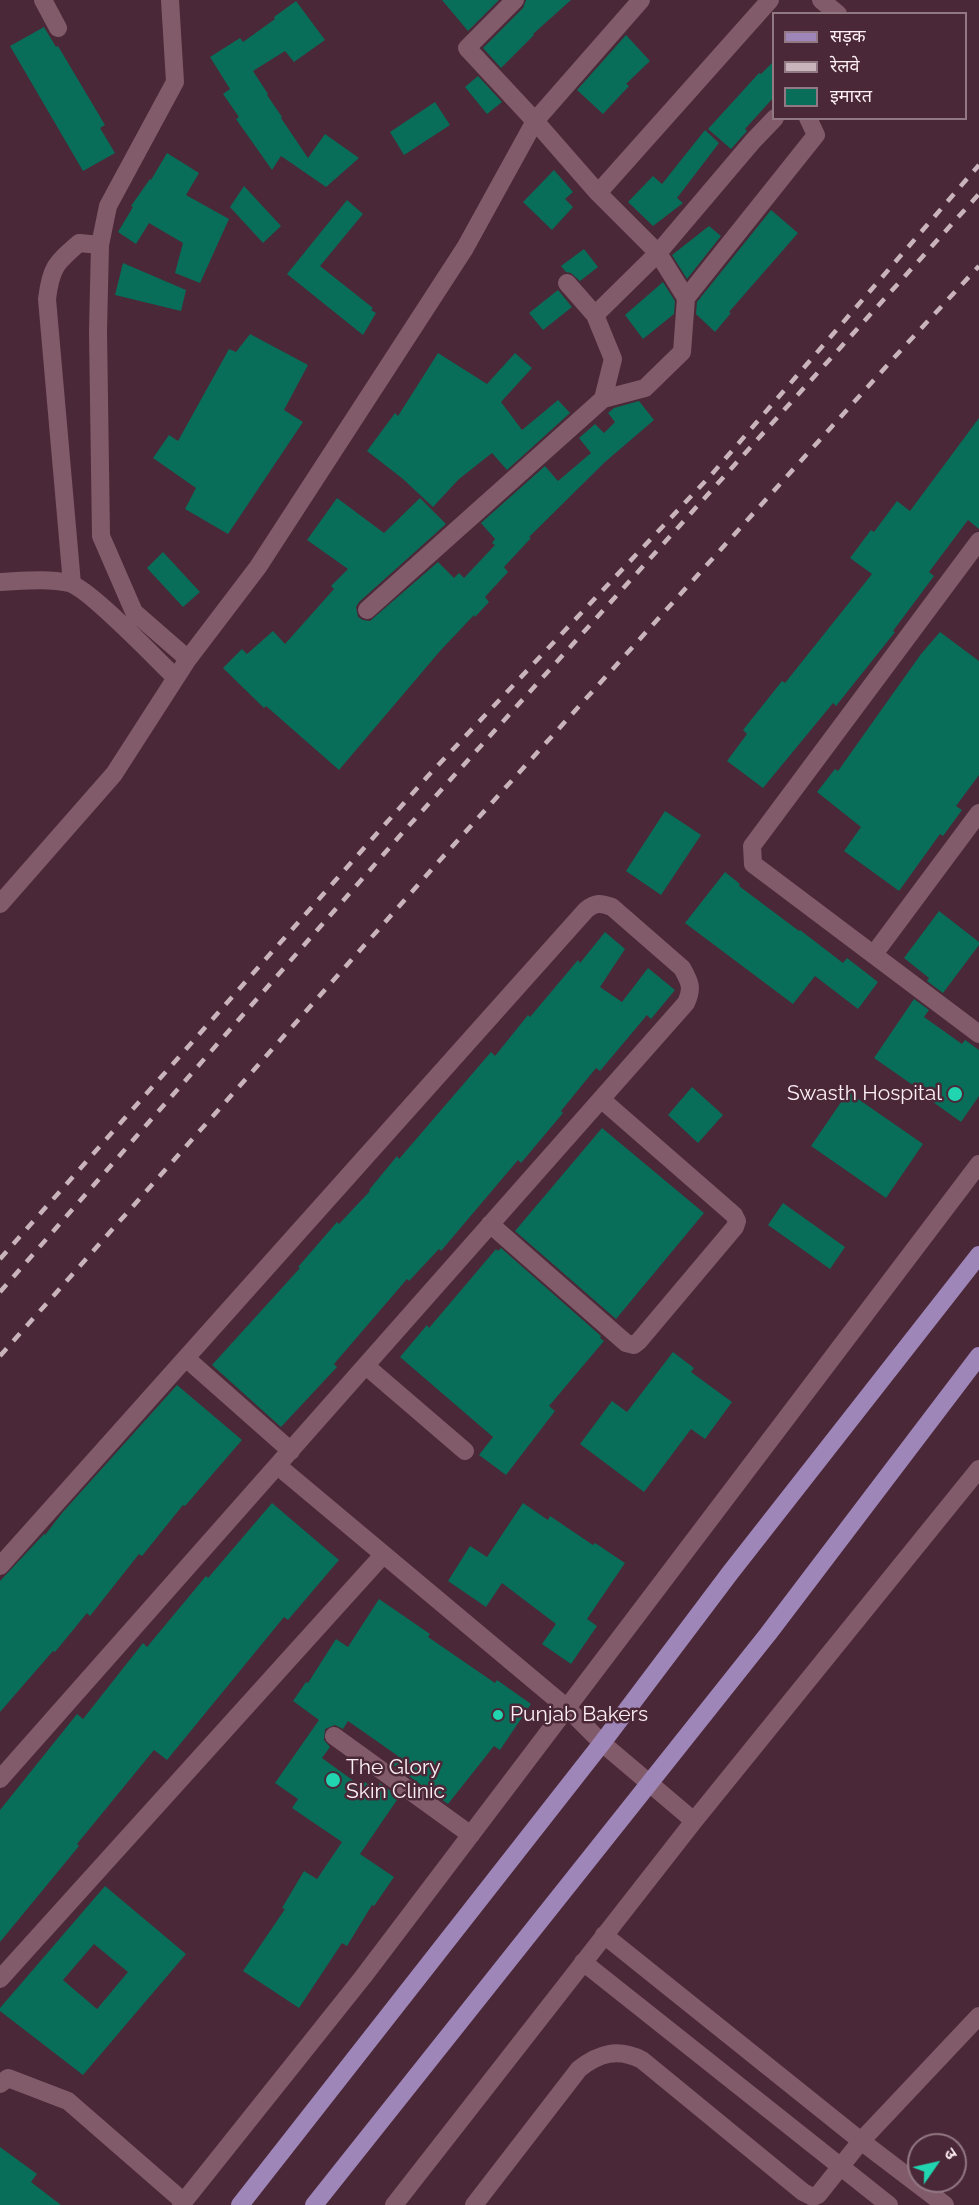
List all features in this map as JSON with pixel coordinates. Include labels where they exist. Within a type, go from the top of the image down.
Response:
[{"type":"main road","points":[[240,2205],[602,1743],[730,1573],[979,1255]]},
{"type":"main road","points":[[314,2205],[768,1634],[979,1356]]},
{"type":"street","points":[[43,0],[58,28]]},
{"type":"street","points":[[170,0],[175,82],[108,206],[100,245],[98,331],[101,536],[134,612],[188,659]]},
{"type":"street","points":[[515,0],[467,48],[535,121],[598,194],[658,253],[686,298]]},
{"type":"street","points":[[0,904],[114,774],[175,677],[258,567],[465,249],[535,121],[641,0]]},
{"type":"street","points":[[598,194],[770,0]]},
{"type":"street","points":[[821,0],[836,12]]},
{"type":"street","points":[[595,315],[658,253],[773,120]]},
{"type":"street","points":[[367,610],[603,399],[645,388],[682,352],[686,298],[816,135],[809,120]]},
{"type":"street","points":[[72,584],[47,299],[56,264],[79,243],[100,245]]},
{"type":"street","points":[[567,283],[595,315],[613,359],[603,399]]},
{"type":"street","points":[[979,541],[752,846],[753,864],[979,1034]]},
{"type":"street","points":[[0,582],[53,581],[72,584],[93,599],[175,677]]},
{"type":"street","points":[[874,954],[979,813]]},
{"type":"street","points":[[0,1566],[595,903],[603,903],[612,908],[682,968],[692,990],[686,1003],[0,1779]]},
{"type":"street","points":[[490,1224],[626,1343],[634,1345],[639,1341],[735,1227],[737,1221],[734,1215],[601,1099]]},
{"type":"street","points":[[0,2084],[8,2078],[68,2101],[183,2203],[363,1977],[979,1164]]},
{"type":"street","points":[[187,1359],[291,1451]]},
{"type":"street","points":[[366,1366],[465,1451]]},
{"type":"street","points":[[278,1466],[567,1708],[602,1743],[694,1821]]},
{"type":"street","points":[[394,2205],[694,1821],[979,1469]]},
{"type":"street","points":[[0,1979],[383,1555]]},
{"type":"street","points":[[334,1736],[471,1835]]},
{"type":"street","points":[[604,1935],[861,2141],[945,2205]]},
{"type":"street","points":[[583,1962],[889,2205]]},
{"type":"street","points":[[474,2205],[579,2069],[591,2059],[622,2052],[642,2060],[803,2192],[813,2197],[821,2193],[861,2141],[979,2016]]},
{"type":"building","points":[[442,0],[499,0],[468,31]]},
{"type":"building","points":[[526,0],[571,0],[533,34],[501,68],[483,48],[523,8]]},
{"type":"building","points":[[296,1],[325,40],[294,62],[285,51],[253,71],[308,158],[325,134],[359,158],[326,187],[281,156],[272,170],[236,119],[239,117],[223,94],[230,89],[210,57],[240,38],[243,42]]},
{"type":"building","points":[[44,27],[56,47],[58,46],[105,125],[100,128],[115,153],[83,171],[10,46]]},
{"type":"building","points":[[626,35],[650,61],[626,84],[629,86],[603,114],[577,90]]},
{"type":"building","points":[[772,63],[772,99],[745,129],[747,131],[731,149],[708,129],[759,73],[761,74]]},
{"type":"building","points":[[478,76],[502,102],[487,114],[465,87]]},
{"type":"building","points":[[435,102],[450,125],[404,155],[390,132]]},
{"type":"building","points":[[705,130],[719,143],[677,198],[683,203],[653,226],[628,202],[653,176],[662,184]]},
{"type":"building","points":[[167,153],[199,173],[186,195],[229,219],[200,283],[175,273],[183,243],[149,223],[136,244],[118,232],[133,207],[131,206],[151,180]]},
{"type":"building","points":[[554,170],[573,192],[565,199],[573,207],[552,230],[523,202]]},
{"type":"building","points":[[244,186],[281,226],[263,243],[230,207]]},
{"type":"building","points":[[347,200],[363,214],[320,266],[373,308],[371,310],[376,313],[363,335],[287,274]]},
{"type":"building","points":[[771,210],[798,233],[729,312],[731,313],[715,332],[696,314],[697,302]]},
{"type":"building","points":[[709,226],[721,236],[687,279],[672,255]]},
{"type":"building","points":[[584,249],[598,267],[580,281],[561,266]]},
{"type":"building","points":[[123,263],[186,290],[181,311],[115,295]]},
{"type":"building","points":[[663,282],[675,301],[674,314],[643,339],[625,315]]},
{"type":"building","points":[[558,290],[572,307],[543,330],[529,313]]},
{"type":"building","points":[[250,334],[308,365],[284,410],[303,422],[228,534],[185,509],[196,488],[153,458],[169,435],[178,441],[229,349],[236,352]]},
{"type":"building","points":[[438,353],[487,384],[515,353],[532,368],[501,402],[522,430],[558,400],[570,413],[507,470],[492,453],[459,479],[433,507],[403,479],[367,451],[395,413],[398,416]]},
{"type":"building","points":[[639,401],[654,420],[605,462],[529,537],[531,538],[504,567],[508,572],[485,597],[489,602],[440,651],[339,770],[266,706],[264,708],[223,668],[242,649],[247,654],[273,631],[285,644],[334,589],[331,586],[348,569],[307,540],[337,498],[384,533],[420,498],[446,524],[359,602],[356,607],[358,617],[370,621],[438,562],[454,578],[459,573],[464,578],[495,545],[492,543],[495,539],[481,523],[545,466],[558,481],[591,453],[579,438],[595,424],[604,433],[615,422],[608,413],[614,408]]},
{"type":"building","points":[[979,418],[979,529],[968,520],[929,572],[934,576],[893,631],[895,632],[836,706],[833,703],[763,788],[727,761],[747,734],[743,730],[782,681],[785,683],[872,574],[850,558],[871,530],[874,532],[897,501],[910,511]]},
{"type":"building","points":[[163,552],[200,592],[183,607],[147,568]]},
{"type":"building","points":[[940,632],[979,661],[979,775],[956,806],[962,810],[943,836],[940,834],[899,891],[844,851],[861,827],[817,792],[835,769],[838,771],[921,654]]},
{"type":"building","points":[[665,811],[701,835],[661,895],[626,871]]},
{"type":"building","points":[[725,872],[740,884],[739,886],[843,963],[847,958],[878,982],[858,1009],[815,976],[793,1004],[685,923]]},
{"type":"building","points":[[939,911],[979,942],[943,993],[927,981],[929,978],[904,958]]},
{"type":"building","points":[[605,932],[625,949],[600,987],[622,1002],[648,968],[675,990],[651,1019],[647,1015],[600,1071],[596,1068],[561,1111],[563,1113],[521,1163],[518,1160],[441,1251],[439,1249],[409,1281],[407,1279],[334,1364],[337,1367],[281,1427],[212,1365],[300,1268],[298,1267],[337,1222],[339,1224],[370,1191],[397,1156],[399,1159],[491,1052],[495,1056],[528,1015],[530,1017]]},
{"type":"building","points":[[914,999],[929,1010],[924,1017],[962,1044],[965,1040],[979,1050],[979,1096],[961,1122],[874,1058]]},
{"type":"building","points":[[692,1087],[723,1115],[698,1143],[668,1115]]},
{"type":"building","points":[[848,1092],[923,1144],[886,1198],[811,1146]]},
{"type":"building","points":[[602,1128],[704,1213],[616,1319],[515,1231]]},
{"type":"building","points":[[783,1203],[845,1247],[830,1269],[768,1225]]},
{"type":"building","points":[[501,1248],[604,1341],[549,1406],[555,1411],[506,1475],[479,1455],[493,1437],[400,1357],[427,1325],[429,1328],[496,1249],[498,1251]]},
{"type":"building","points":[[673,1352],[694,1368],[691,1372],[732,1402],[705,1439],[691,1429],[644,1492],[580,1444],[612,1401],[627,1412]]},
{"type":"building","points":[[177,1385],[242,1440],[185,1506],[183,1505],[142,1556],[139,1554],[90,1616],[87,1613],[0,1712],[0,1581],[45,1535]]},
{"type":"building","points":[[272,1503],[339,1560],[288,1620],[284,1617],[167,1760],[154,1750],[0,1942],[0,1810],[77,1714],[83,1719],[143,1643],[147,1647],[206,1576],[208,1578]]},
{"type":"building","points":[[523,1503],[548,1520],[550,1516],[625,1563],[587,1619],[597,1626],[571,1664],[542,1644],[556,1624],[502,1583],[486,1607],[448,1581],[470,1546],[487,1557]]},
{"type":"building","points":[[379,1599],[430,1634],[428,1637],[495,1683],[497,1680],[531,1704],[500,1750],[494,1746],[448,1804],[392,1764],[398,1756],[348,1721],[343,1729],[335,1725],[325,1729],[324,1740],[330,1747],[322,1758],[362,1787],[365,1782],[375,1790],[380,1783],[399,1797],[360,1854],[394,1877],[374,1906],[372,1905],[347,1946],[342,1943],[299,2008],[243,1971],[285,1909],[282,1908],[304,1871],[317,1879],[342,1842],[292,1808],[298,1799],[275,1783],[319,1720],[293,1701],[306,1682],[308,1683],[336,1639],[348,1647]]},
{"type":"building","points":[[105,1886],[186,1954],[83,2075],[0,2011],[0,2008]],"holes":[[[94,1944],[128,1972],[97,2009],[63,1980]]]},
{"type":"building","points":[[0,2147],[37,2174],[31,2182],[61,2205],[0,2205]]},
{"type":"railway","points":[[0,1259],[427,777],[712,474],[979,165]]},
{"type":"railway","points":[[0,1292],[405,830],[979,194]]},
{"type":"railway","points":[[0,1356],[441,859],[979,266]]},
{"type":"place","name":"Swasth Hospital","points":[[955,1094]]},
{"type":"place","name":"Punjab Bakers","points":[[498,1715]]},
{"type":"place","name":"The Glory Skin Clinic","points":[[333,1780]]}]
